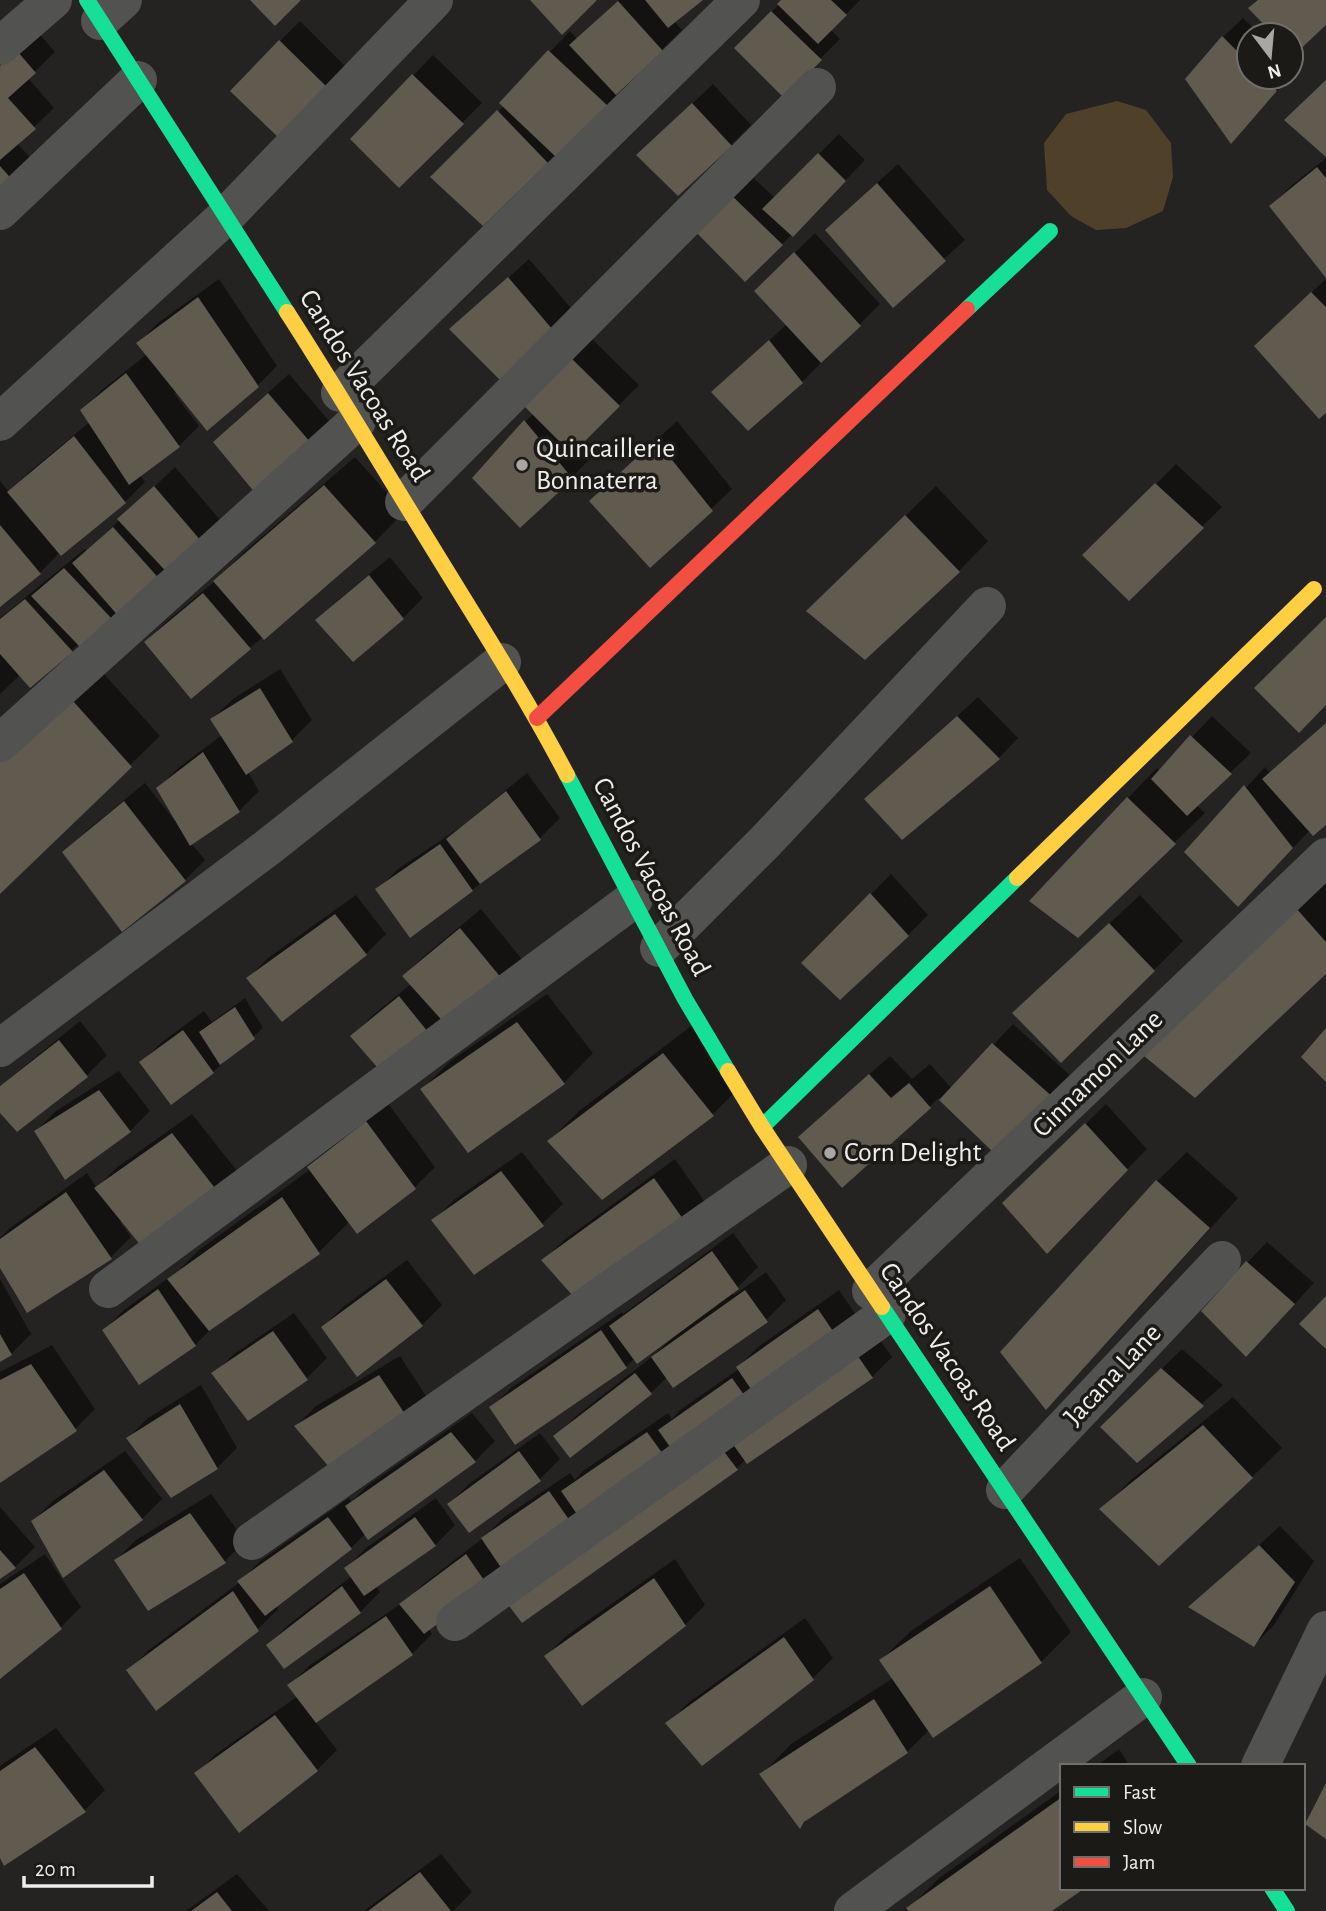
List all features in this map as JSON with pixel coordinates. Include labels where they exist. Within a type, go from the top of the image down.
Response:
[{"type":"main road","name":"Candos Vacoas Road","points":[[103,7],[138,80],[348,407],[537,718],[685,999],[762,1127],[1188,1764]]},
{"type":"main road","points":[[537,718],[1049,231]]},
{"type":"main road","points":[[762,1127],[1314,589]]},
{"type":"main road","points":[[1273,1890],[1287,1911]]},
{"type":"street","points":[[0,46],[53,0]]},
{"type":"street","points":[[0,422],[226,216],[434,0]]},
{"type":"street","points":[[0,743],[348,407],[741,0]]},
{"type":"street","points":[[0,211],[138,80]]},
{"type":"street","points":[[404,502],[817,87]]},
{"type":"street","points":[[659,948],[765,842],[987,606]]},
{"type":"street","points":[[0,1048],[267,848],[502,662]]},
{"type":"street","name":"Cinnamon Lane","points":[[455,1622],[879,1302],[1326,857]]},
{"type":"street","points":[[108,1289],[634,899]]},
{"type":"street","points":[[251,1541],[788,1165]]},
{"type":"street","name":"Jacana Lane","points":[[1004,1490],[1222,1260]]},
{"type":"street","points":[[1261,1764],[1326,1630]]},
{"type":"street","points":[[853,1911],[1143,1697]]},
{"type":"shaded area","points":[[1117,101],[1146,110],[1171,143],[1173,177],[1163,211],[1126,228],[1096,230],[1071,216],[1047,190],[1044,143],[1066,114]]},
{"type":"building","points":[[250,0],[301,0],[275,26]]},
{"type":"building","points":[[530,0],[597,0],[562,35]]},
{"type":"building","points":[[645,0],[703,0],[668,28]]},
{"type":"building","points":[[781,0],[831,0],[847,15],[818,44],[777,4]]},
{"type":"building","points":[[1258,0],[1326,0],[1326,25],[1305,45],[1305,21],[1261,21],[1248,8]]},
{"type":"building","points":[[618,1],[663,51],[616,95],[569,45]]},
{"type":"building","points":[[771,11],[822,60],[784,98],[734,48]]},
{"type":"building","points":[[1222,36],[1235,49],[1235,91],[1277,91],[1231,144],[1185,79]]},
{"type":"building","points":[[279,40],[329,89],[281,140],[230,91]]},
{"type":"building","points":[[548,50],[609,107],[557,158],[499,103]]},
{"type":"building","points":[[17,51],[36,73],[8,98],[36,129],[0,160],[0,66]]},
{"type":"building","points":[[412,74],[464,124],[399,188],[350,139]]},
{"type":"building","points":[[1326,80],[1326,157],[1284,120]]},
{"type":"building","points":[[692,103],[732,146],[678,196],[636,155]]},
{"type":"building","points":[[497,110],[548,163],[483,226],[430,177]]},
{"type":"building","points":[[818,153],[846,181],[793,237],[762,209]]},
{"type":"building","points":[[0,166],[16,184],[0,199]]},
{"type":"building","points":[[1317,167],[1326,178],[1326,278],[1269,206]]},
{"type":"building","points":[[877,183],[946,261],[893,308],[825,230]]},
{"type":"building","points":[[726,190],[783,245],[745,282],[690,226]]},
{"type":"building","points":[[794,252],[861,326],[821,363],[754,291]]},
{"type":"building","points":[[508,277],[558,336],[506,386],[449,329]]},
{"type":"building","points":[[1311,292],[1326,307],[1326,413],[1319,419],[1254,346]]},
{"type":"building","points":[[198,297],[259,387],[207,431],[136,343]]},
{"type":"building","points":[[769,340],[803,383],[748,431],[711,392]]},
{"type":"building","points":[[571,358],[620,406],[572,454],[524,406]]},
{"type":"building","points":[[126,373],[180,447],[129,485],[80,410]]},
{"type":"building","points":[[268,393],[317,450],[261,500],[213,442]]},
{"type":"building","name":"Quincaillerie Bonnaterra","points":[[524,420],[573,479],[520,528],[472,478]]},
{"type":"building","points":[[74,436],[126,503],[61,556],[7,492]]},
{"type":"building","points":[[656,440],[713,511],[650,568],[589,501]]},
{"type":"building","points":[[1155,483],[1204,528],[1129,601],[1082,555]]},
{"type":"building","points":[[324,485],[376,543],[264,640],[213,581]]},
{"type":"building","points":[[154,486],[208,549],[175,581],[117,519]]},
{"type":"building","points":[[905,515],[960,572],[865,660],[806,611]]},
{"type":"building","points":[[0,525],[41,574],[0,607]]},
{"type":"building","points":[[113,527],[163,583],[121,619],[72,563]]},
{"type":"building","points":[[64,568],[113,620],[81,648],[31,596]]},
{"type":"building","points":[[369,575],[404,619],[353,662],[315,620]]},
{"type":"building","points":[[203,593],[251,649],[191,699],[144,642]]},
{"type":"building","points":[[25,599],[73,652],[30,688],[0,654],[0,619]]},
{"type":"building","points":[[1326,617],[1326,705],[1299,733],[1254,688]]},
{"type":"building","points":[[260,688],[293,742],[246,775],[210,719]]},
{"type":"building","points":[[65,692],[132,767],[0,894],[0,754]]},
{"type":"building","points":[[957,716],[1000,759],[902,840],[864,799]]},
{"type":"building","points":[[1326,723],[1326,825],[1313,836],[1262,779]]},
{"type":"building","points":[[1190,735],[1232,774],[1187,816],[1151,779]]},
{"type":"building","points":[[203,752],[240,812],[190,846],[156,788]]},
{"type":"building","points":[[1244,785],[1293,848],[1238,907],[1184,852]]},
{"type":"building","points":[[506,791],[541,840],[480,884],[446,839]]},
{"type":"building","points":[[1127,797],[1176,844],[1078,938],[1029,901]]},
{"type":"building","points":[[124,801],[186,881],[122,932],[62,852]]},
{"type":"building","points":[[440,844],[473,891],[410,938],[375,889]]},
{"type":"building","points":[[870,893],[909,936],[840,1000],[801,963]]},
{"type":"building","points":[[1296,908],[1326,942],[1326,974],[1195,1098],[1144,1056]]},
{"type":"building","points":[[335,914],[367,955],[282,1022],[246,978]]},
{"type":"building","points":[[1109,923],[1155,971],[1061,1063],[1012,1013]]},
{"type":"building","points":[[460,928],[507,985],[448,1027],[402,976]]},
{"type":"building","points":[[399,996],[432,1037],[383,1074],[350,1036]]},
{"type":"building","points":[[235,1007],[255,1039],[220,1065],[199,1032]]},
{"type":"building","points":[[517,1022],[565,1084],[468,1153],[420,1089]]},
{"type":"building","points":[[1326,1028],[1326,1082],[1301,1057]]},
{"type":"building","points":[[183,1030],[214,1073],[171,1105],[139,1062]]},
{"type":"building","points":[[59,1040],[88,1077],[17,1132],[0,1113],[0,1086]]},
{"type":"building","points":[[992,1043],[1055,1099],[994,1153],[939,1100]]},
{"type":"building","points":[[663,1053],[714,1116],[602,1200],[547,1141]]},
{"type":"building","points":[[869,1074],[891,1098],[909,1083],[931,1108],[842,1188],[798,1137]]},
{"type":"building","points":[[99,1090],[131,1132],[65,1180],[34,1131]]},
{"type":"building","points":[[366,1121],[416,1189],[357,1234],[307,1167]]},
{"type":"building","points":[[1085,1123],[1128,1170],[1047,1254],[1002,1203]]},
{"type":"building","points":[[172,1133],[218,1192],[142,1247],[94,1188]]},
{"type":"building","points":[[501,1171],[544,1226],[474,1275],[431,1220]]},
{"type":"building","points":[[654,1178],[688,1226],[573,1296],[541,1260]]},
{"type":"building","points":[[1156,1180],[1210,1228],[1046,1410],[1000,1352]]},
{"type":"building","points":[[66,1192],[112,1259],[27,1313],[0,1268],[0,1239]]},
{"type":"building","points":[[282,1197],[320,1254],[209,1331],[167,1279]]},
{"type":"building","points":[[712,1251],[739,1289],[637,1364],[609,1326]]},
{"type":"building","points":[[1246,1261],[1295,1304],[1246,1357],[1201,1311]]},
{"type":"building","points":[[386,1279],[423,1326],[357,1377],[321,1327]]},
{"type":"building","points":[[158,1289],[196,1346],[139,1385],[102,1330]]},
{"type":"building","points":[[745,1290],[768,1322],[673,1388],[651,1357]]},
{"type":"building","points":[[1326,1296],[1326,1349],[1299,1324]]},
{"type":"building","points":[[818,1309],[839,1340],[757,1398],[736,1367]]},
{"type":"building","points":[[601,1330],[627,1368],[515,1445],[489,1407]]},
{"type":"building","points":[[273,1331],[308,1380],[248,1421],[211,1373]]},
{"type":"building","points":[[0,1334],[12,1355],[0,1362]]},
{"type":"building","points":[[853,1349],[873,1378],[747,1464],[727,1436]]},
{"type":"building","points":[[31,1364],[77,1431],[0,1483],[0,1380]]},
{"type":"building","points":[[1161,1368],[1204,1406],[1137,1463],[1100,1427]]},
{"type":"building","points":[[635,1373],[652,1394],[570,1458],[553,1436]]},
{"type":"building","points":[[379,1375],[407,1417],[329,1467],[294,1426]]},
{"type":"building","points":[[732,1378],[749,1402],[675,1454],[658,1430]]},
{"type":"building","points":[[180,1404],[218,1469],[171,1498],[126,1438]]},
{"type":"building","points":[[1203,1425],[1253,1478],[1159,1566],[1099,1509]]},
{"type":"building","points":[[451,1432],[476,1462],[368,1540],[345,1506]]},
{"type":"building","points":[[647,1432],[668,1461],[581,1520],[561,1491]]},
{"type":"building","points":[[719,1445],[738,1470],[522,1623],[503,1598]]},
{"type":"building","points":[[519,1451],[541,1481],[469,1533],[447,1504]]},
{"type":"building","points":[[104,1470],[143,1520],[63,1578],[31,1521]]},
{"type":"building","points":[[549,1491],[577,1531],[508,1578],[481,1538]]},
{"type":"building","points":[[190,1513],[226,1563],[148,1611],[114,1560]]},
{"type":"building","points":[[328,1517],[352,1549],[265,1616],[237,1581]]},
{"type":"building","points":[[415,1517],[436,1546],[364,1596],[344,1568]]},
{"type":"building","points":[[1259,1545],[1295,1582],[1254,1647],[1188,1607]]},
{"type":"building","points":[[0,1550],[16,1568],[0,1579]]},
{"type":"building","points":[[466,1554],[488,1586],[424,1634],[399,1604]]},
{"type":"building","points":[[24,1573],[62,1629],[0,1679],[0,1589]]},
{"type":"building","points":[[654,1578],[686,1626],[582,1706],[544,1656]]},
{"type":"building","points":[[342,1586],[361,1613],[284,1669],[266,1645]]},
{"type":"building","points":[[990,1586],[1042,1663],[933,1738],[879,1660]]},
{"type":"building","points":[[233,1591],[259,1631],[156,1711],[126,1670]]},
{"type":"building","points":[[386,1616],[413,1655],[316,1723],[287,1685]]},
{"type":"building","points":[[784,1637],[814,1680],[702,1766],[665,1723]]},
{"type":"building","points":[[874,1699],[908,1753],[804,1822],[800,1829],[759,1774]]},
{"type":"building","points":[[275,1715],[318,1771],[239,1833],[194,1773]]},
{"type":"building","points":[[35,1747],[86,1812],[4,1866],[0,1858],[0,1771]]},
{"type":"building","points":[[1326,1783],[1326,1839],[1305,1824]]},
{"type":"building","points":[[1060,1798],[1060,1890],[1082,1890],[1052,1911],[909,1911],[906,1908]]},
{"type":"building","points":[[420,1872],[451,1911],[368,1911]]},
{"type":"building","points":[[217,1892],[232,1911],[191,1911]]},
{"type":"traffic: fast","points":[[87,0],[287,312]]},
{"type":"traffic: fast","points":[[967,309],[1050,231]]},
{"type":"traffic: fast","points":[[567,775],[685,999],[728,1071]]},
{"type":"traffic: fast","points":[[762,1127],[1017,878]]},
{"type":"traffic: fast","points":[[882,1307],[1188,1764]]},
{"type":"traffic: fast","points":[[1273,1890],[1287,1911]]},
{"type":"traffic: slow","points":[[287,312],[500,657],[567,775]]},
{"type":"traffic: slow","points":[[1017,878],[1314,589]]},
{"type":"traffic: slow","points":[[728,1071],[762,1127],[882,1307]]},
{"type":"traffic: jam","points":[[537,718],[967,309]]},
{"type":"place","name":"Quincaillerie Bonnaterra","points":[[522,465]]},
{"type":"place","name":"Corn Delight","points":[[830,1153]]}]
